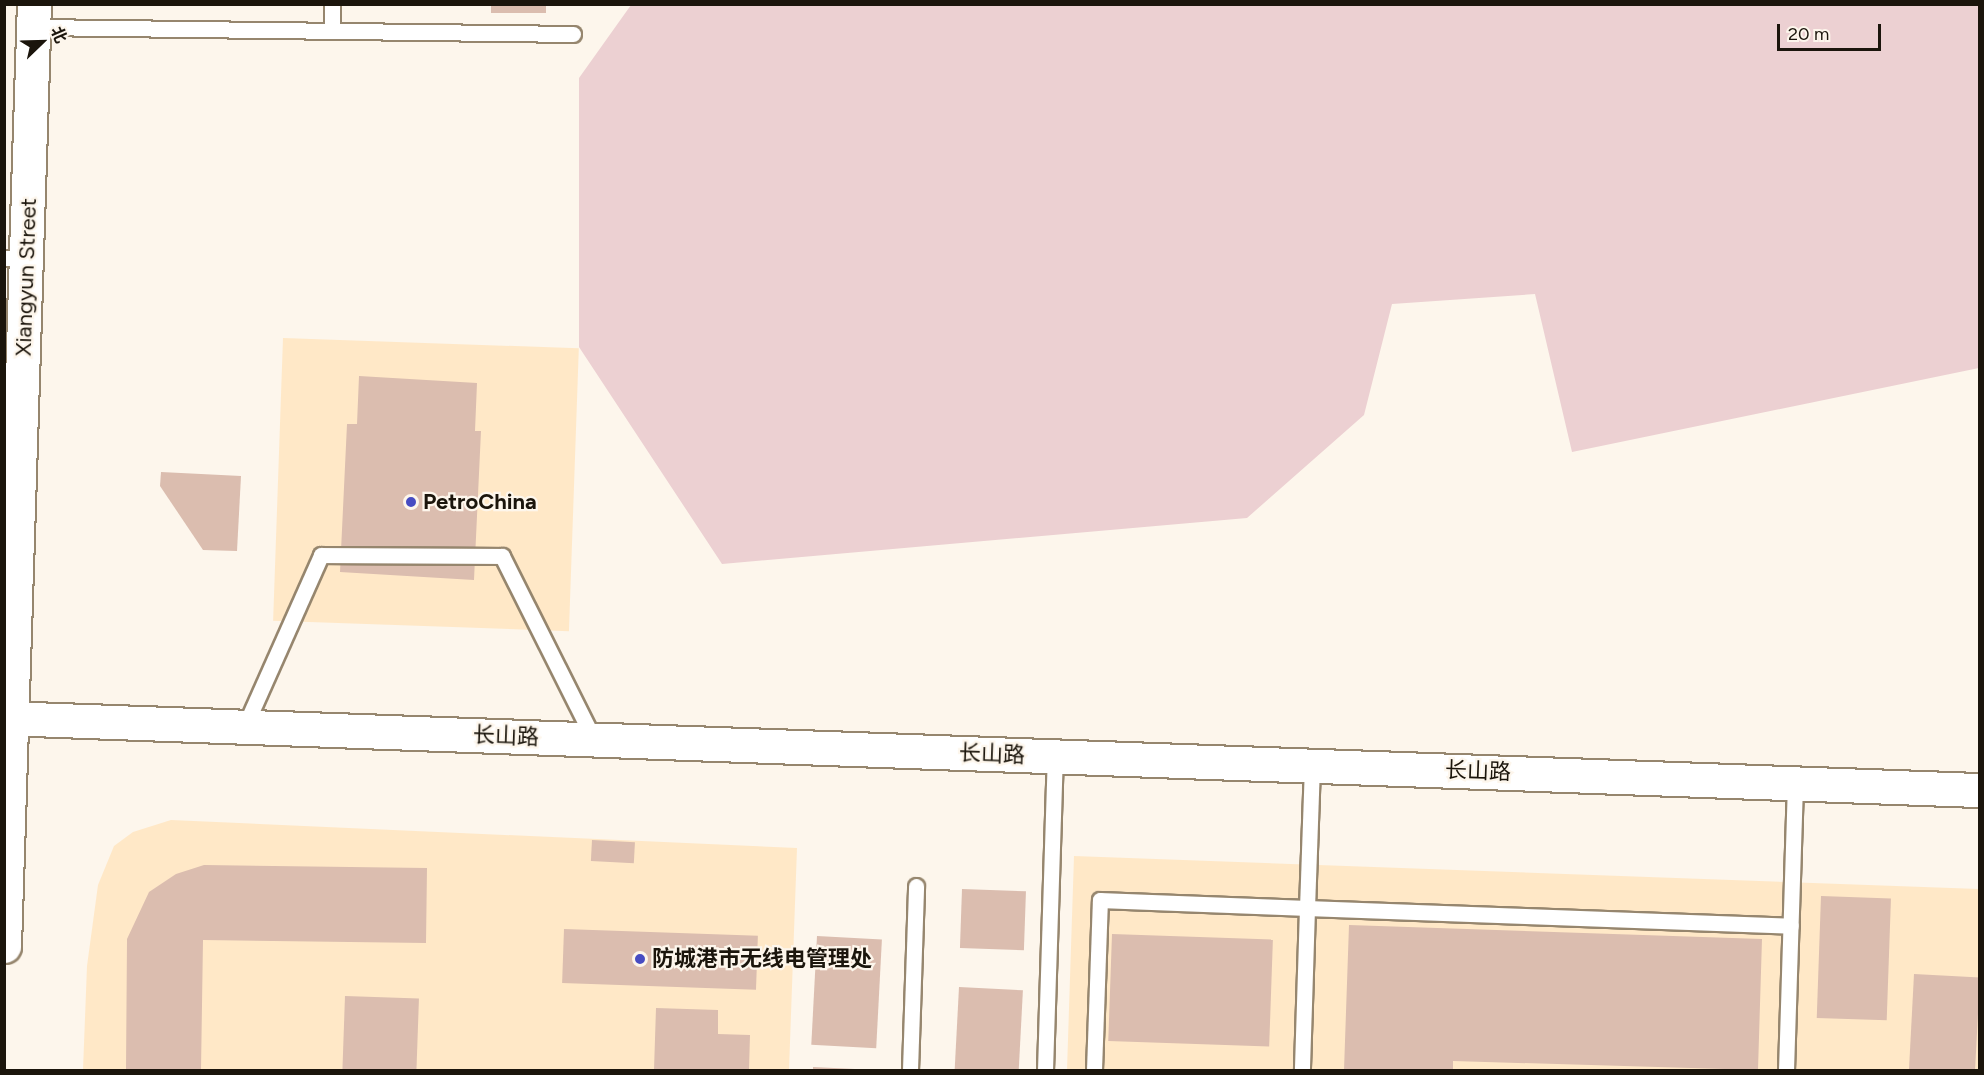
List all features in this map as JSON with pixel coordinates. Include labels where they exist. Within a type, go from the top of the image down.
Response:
[{"type":"street","name":"Xiangyun Street","points":[[4,946],[15,258],[34,16]]},
{"type":"street","name":"长山路","points":[[8,718],[1980,790]]},
{"type":"lane","points":[[332,4],[332,31]]},
{"type":"lane","points":[[34,16],[332,31],[573,34]]},
{"type":"lane","points":[[245,726],[321,555],[502,556],[594,740]]},
{"type":"lane","points":[[1045,1071],[1055,756]]},
{"type":"lane","points":[[1302,1071],[1312,765]]},
{"type":"lane","points":[[1786,1071],[1795,783]]},
{"type":"lane","points":[[910,1071],[916,885]]},
{"type":"lane","points":[[1094,1071],[1100,900],[1791,926]]},
{"type":"shaded area","points":[[631,5],[1979,5],[1979,368],[1572,452],[1535,294],[1392,304],[1364,415],[1247,518],[722,564],[579,347],[579,78]]},
{"type":"shaded area","points":[[283,338],[579,348],[569,631],[273,621]]},
{"type":"shaded area","points":[[171,820],[797,848],[789,1070],[83,1070],[87,966],[98,885],[114,846],[133,832]]},
{"type":"shaded area","points":[[1074,856],[1979,889],[1979,1070],[1067,1070]]},
{"type":"building","points":[[491,4],[546,4],[546,13],[491,13]]},
{"type":"building","name":"PetroChina","points":[[359,376],[477,383],[475,431],[481,431],[474,580],[340,572],[347,424],[357,424]]},
{"type":"building","points":[[161,472],[241,476],[237,551],[203,550],[160,486]]},
{"type":"building","points":[[592,840],[635,842],[634,863],[591,861]]},
{"type":"building","points":[[204,865],[427,868],[426,943],[203,940],[201,1070],[126,1070],[127,939],[149,892],[176,874]]},
{"type":"building","points":[[962,889],[1026,891],[1024,950],[960,948]]},
{"type":"building","points":[[1821,896],[1891,898],[1887,1020],[1817,1018]]},
{"type":"building","points":[[1349,925],[1762,939],[1758,1070],[1453,1061],[1453,1070],[1344,1070]]},
{"type":"building","points":[[564,929],[758,936],[756,990],[562,983]]},
{"type":"building","points":[[1112,934],[1273,940],[1269,1047],[1108,1041]]},
{"type":"building","points":[[817,936],[882,939],[876,1048],[811,1045]]},
{"type":"building","points":[[1914,974],[1980,977],[1975,1070],[1909,1070]]},
{"type":"building","points":[[959,987],[1023,990],[1019,1070],[955,1070]]},
{"type":"building","points":[[345,996],[419,999],[416,1070],[342,1070]]},
{"type":"building","points":[[656,1008],[718,1010],[718,1034],[750,1035],[749,1070],[654,1070]]},
{"type":"building","points":[[813,1067],[855,1069],[855,1070],[813,1070]]},
{"type":"place","name":"PetroChina","points":[[411,502]]},
{"type":"place","name":"防城港市无线电管理处","points":[[640,959]]}]
